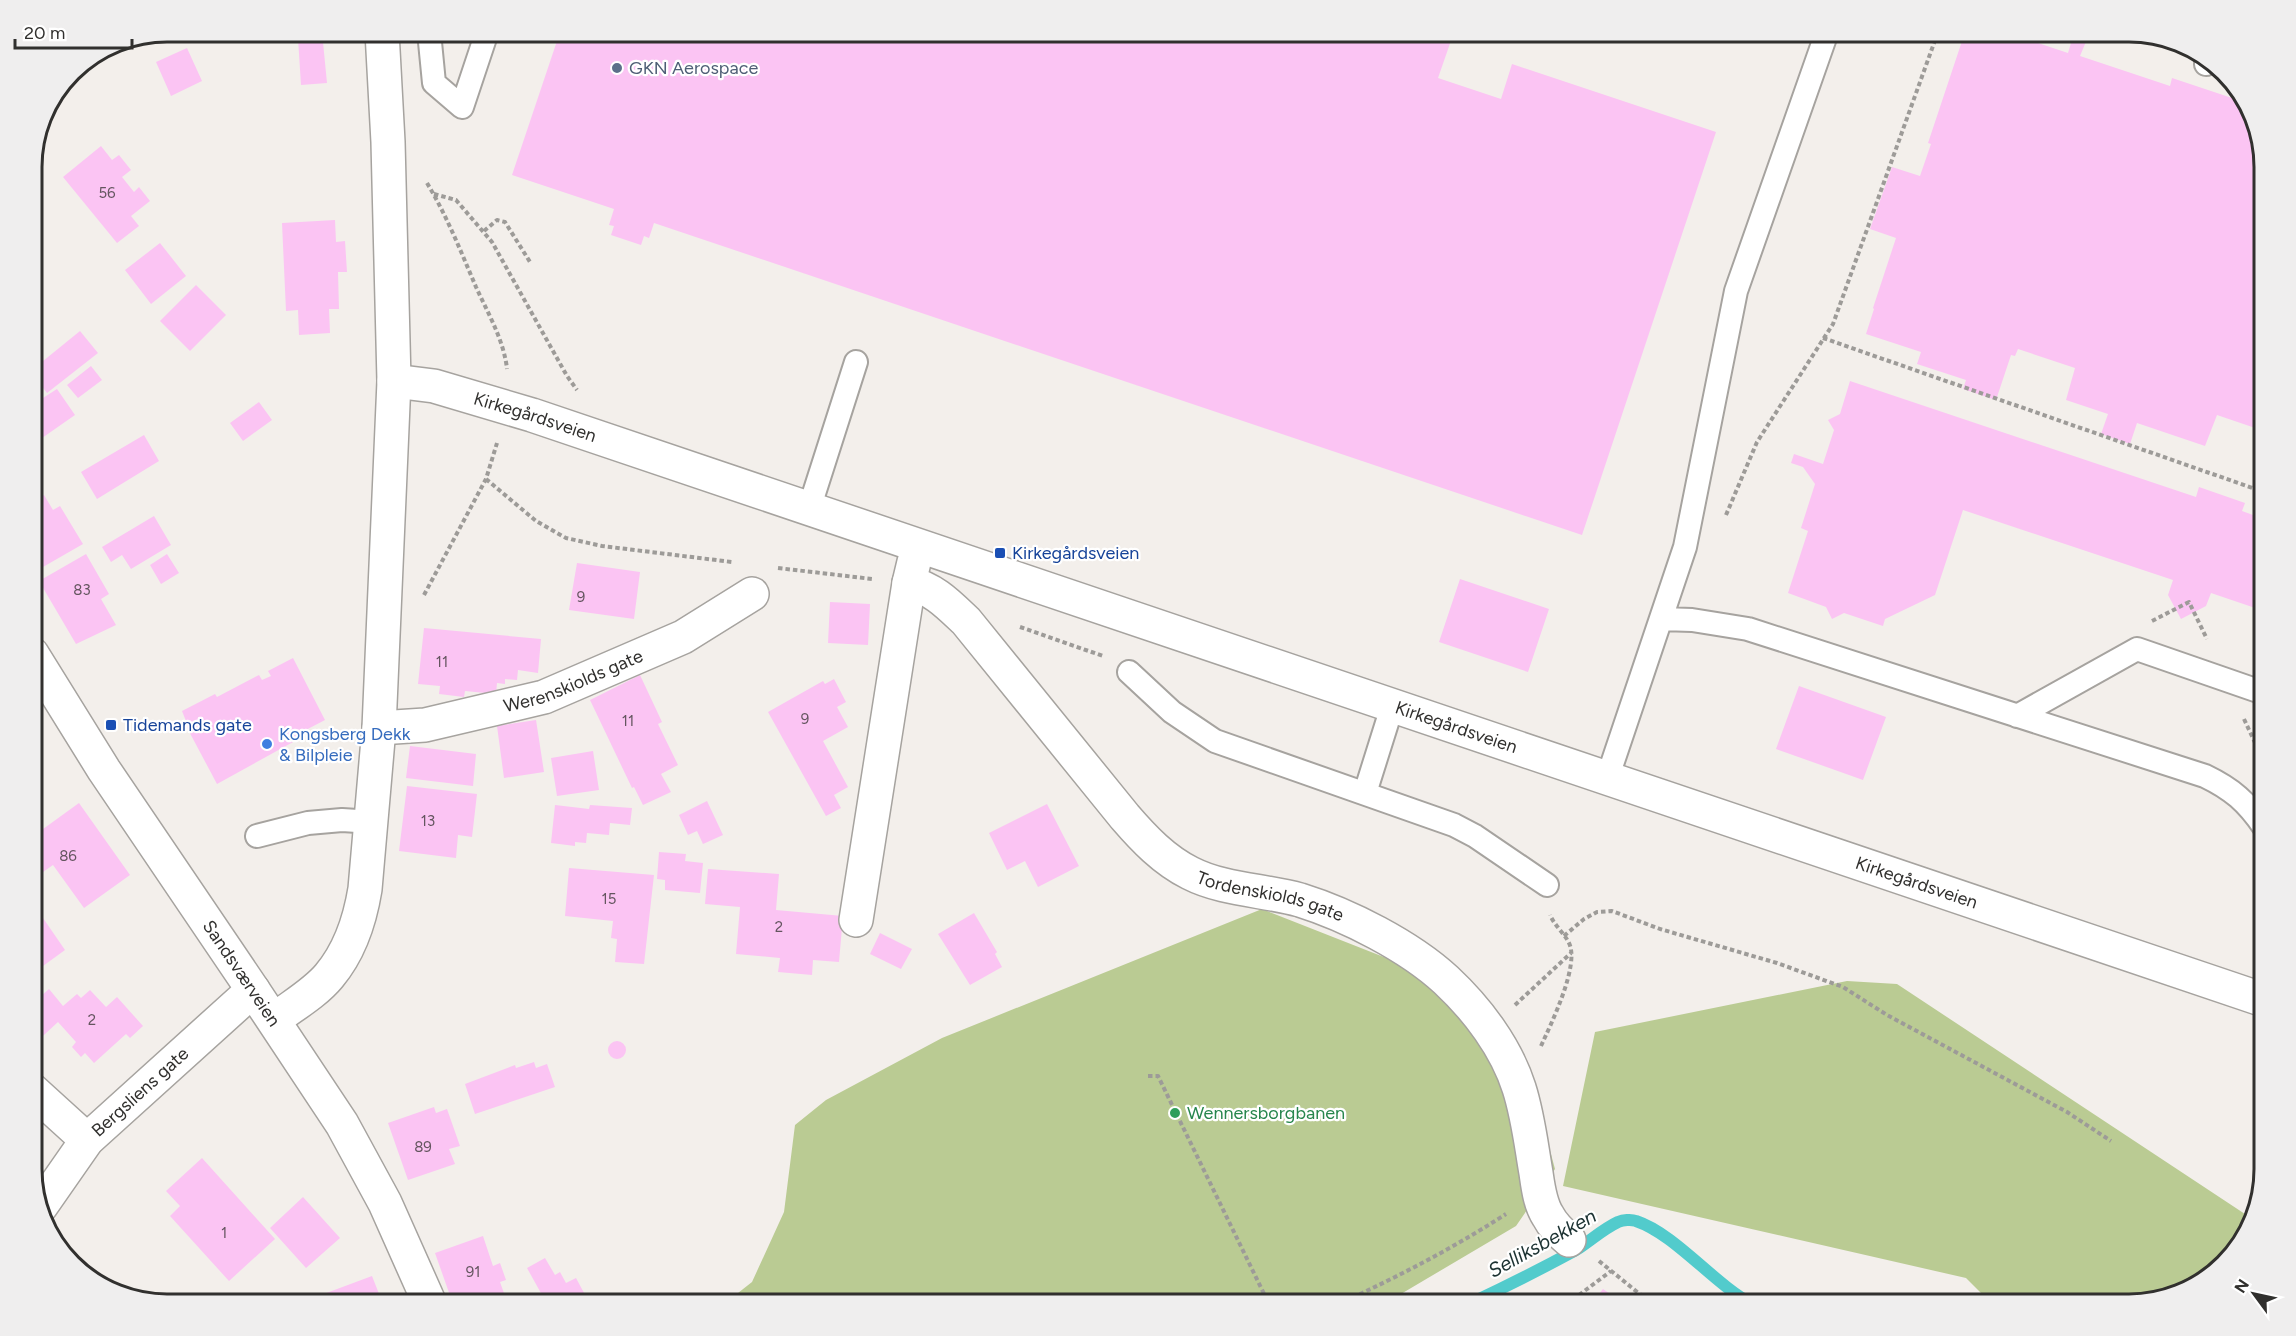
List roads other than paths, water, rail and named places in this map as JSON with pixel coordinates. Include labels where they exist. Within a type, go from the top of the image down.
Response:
[{"type":"street","points":[[274,1020],[329,976],[349,944],[362,907],[373,822],[394,381],[388,142],[382,42]]},
{"type":"street","name":"Kirkegårdsveien","points":[[394,381],[434,386],[480,398],[2254,997]]},
{"type":"street","points":[[856,920],[909,583],[918,546]]},
{"type":"street","name":"Tordenskiolds gate","points":[[909,583],[941,597],[966,621],[1125,817],[1149,844],[1169,861],[1209,881],[1300,900],[1368,929],[1410,954],[1444,979],[1470,1005],[1489,1029],[1519,1086],[1530,1130],[1539,1193],[1547,1216],[1569,1240]]},
{"type":"street","name":"Werenskiolds gate","points":[[379,728],[425,725],[544,697],[683,637],[752,594]]},
{"type":"street","name":"Sandsværveien","points":[[42,670],[104,770],[336,1115],[390,1213],[425,1294]]},
{"type":"street","name":"Bergsliens gate","points":[[46,1199],[87,1140],[254,990]]},
{"type":"street","points":[[42,1099],[87,1140]]},
{"type":"lane","points":[[430,42],[434,83],[462,107],[484,42]]},
{"type":"lane","points":[[1607,779],[1685,548],[1736,291],[1823,42]]},
{"type":"lane","points":[[808,509],[856,362]]},
{"type":"lane","points":[[1661,619],[1692,620],[1748,629],[2205,776],[2229,788],[2254,812]]},
{"type":"lane","points":[[2017,716],[2137,649],[2254,690]]},
{"type":"lane","points":[[1129,672],[1172,712],[1215,741],[1454,825],[1475,836],[1547,885]]},
{"type":"lane","points":[[1365,793],[1392,707]]},
{"type":"lane","points":[[257,836],[308,823],[342,820],[373,822]]},
{"type":"waterway","name":"Selliksbekken","points":[[1490,1294],[1576,1250],[1612,1225],[1629,1220],[1651,1227],[1737,1294]]},
{"type":"place","name":"GKN Aerospace","points":[[617,68]]},
{"type":"place","name":"Kirkegårdsveien","points":[[1000,553]]},
{"type":"place","name":"Tidemands gate","points":[[111,725]]},
{"type":"place","name":"Kongsberg Dekk & Bilpleie","points":[[267,744]]},
{"type":"place","name":"Wennersborgbanen","points":[[1175,1113]]}]
